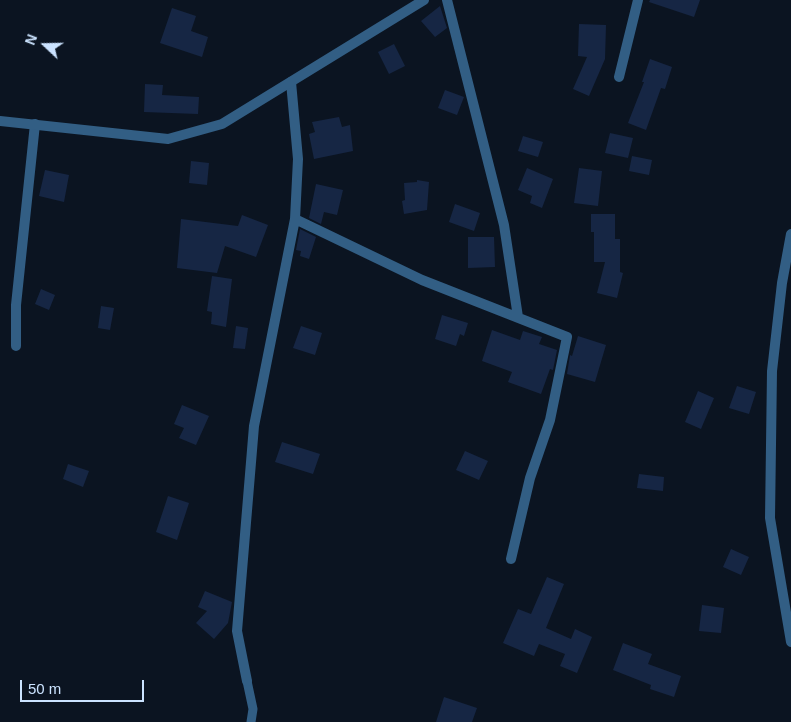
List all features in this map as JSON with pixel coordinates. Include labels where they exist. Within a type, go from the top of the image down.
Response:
[{"type":"street","points":[[0,120],[168,139],[222,124],[424,0]]},
{"type":"street","points":[[447,0],[504,225],[518,317]]},
{"type":"street","points":[[619,77],[638,0]]},
{"type":"street","points":[[247,681],[237,630],[254,426],[295,219],[298,160],[291,82]]},
{"type":"street","points":[[16,346],[16,305],[36,124]]},
{"type":"street","points":[[295,219],[422,280],[483,306],[518,317],[567,337],[550,420],[530,478],[511,559]]},
{"type":"street","points":[[791,234],[782,283],[772,371],[770,518],[791,642]]},
{"type":"lane","points":[[247,681],[253,709],[251,722]]},
{"type":"building","points":[[650,0],[700,0],[694,17],[649,2]]},
{"type":"building","points":[[440,6],[447,28],[435,37],[421,21]]},
{"type":"building","points":[[172,8],[196,16],[191,31],[208,37],[202,57],[160,43]]},
{"type":"building","points":[[579,24],[606,25],[605,59],[589,96],[573,89],[587,57],[578,56]]},
{"type":"building","points":[[394,44],[405,66],[389,74],[378,52]]},
{"type":"building","points":[[650,59],[672,67],[665,89],[661,88],[646,130],[628,123],[644,82],[642,82]]},
{"type":"building","points":[[145,84],[163,85],[162,95],[199,97],[198,114],[144,112]]},
{"type":"building","points":[[445,90],[464,97],[457,115],[438,108]]},
{"type":"building","points":[[339,117],[342,127],[350,125],[353,151],[314,159],[309,134],[315,132],[312,122]]},
{"type":"building","points":[[610,133],[633,138],[628,158],[605,153]]},
{"type":"building","points":[[523,136],[543,142],[538,157],[518,151]]},
{"type":"building","points":[[632,156],[652,160],[649,175],[629,171]]},
{"type":"building","points":[[191,161],[209,163],[207,185],[189,183]]},
{"type":"building","points":[[527,168],[553,179],[542,208],[530,203],[532,196],[518,190]]},
{"type":"building","points":[[579,168],[602,171],[598,206],[574,203]]},
{"type":"building","points":[[45,170],[69,175],[64,202],[39,196]]},
{"type":"building","points":[[417,180],[429,182],[427,210],[404,214],[402,201],[405,200],[404,183],[417,182]]},
{"type":"building","points":[[316,184],[343,190],[337,215],[324,212],[321,224],[309,218]]},
{"type":"building","points":[[455,204],[480,213],[474,231],[449,222]]},
{"type":"building","points":[[591,214],[615,214],[615,239],[620,239],[620,272],[623,273],[617,298],[597,293],[605,262],[594,262],[594,232],[591,232]]},
{"type":"building","points":[[242,215],[268,225],[256,257],[225,246],[217,273],[177,268],[181,219],[238,226]]},
{"type":"building","points":[[300,229],[316,237],[309,259],[300,256],[301,251],[296,250]]},
{"type":"building","points":[[468,237],[494,237],[495,267],[468,268]]},
{"type":"building","points":[[212,276],[232,279],[226,327],[211,324],[212,312],[207,311]]},
{"type":"building","points":[[41,289],[55,295],[49,310],[35,304]]},
{"type":"building","points":[[101,306],[114,308],[110,330],[98,328]]},
{"type":"building","points":[[442,315],[468,323],[464,336],[460,334],[456,346],[435,339]]},
{"type":"building","points":[[236,326],[248,328],[245,349],[233,348]]},
{"type":"building","points":[[301,326],[322,333],[315,355],[293,348]]},
{"type":"building","points":[[492,330],[520,340],[523,331],[542,337],[539,344],[557,350],[553,370],[550,369],[541,394],[508,382],[512,372],[482,361]]},
{"type":"building","points":[[578,336],[606,345],[595,382],[567,374],[570,355],[572,356]]},
{"type":"building","points":[[737,386],[756,392],[749,414],[729,408]]},
{"type":"building","points":[[698,391],[714,398],[701,429],[685,422]]},
{"type":"building","points":[[182,405],[209,416],[196,445],[179,438],[184,428],[174,424]]},
{"type":"building","points":[[282,442],[320,454],[313,474],[275,462]]},
{"type":"building","points":[[465,451],[488,461],[479,480],[456,470]]},
{"type":"building","points":[[68,464],[89,471],[83,487],[63,479]]},
{"type":"building","points":[[639,474],[664,477],[663,491],[637,488]]},
{"type":"building","points":[[168,496],[189,503],[177,540],[156,532]]},
{"type":"building","points":[[731,549],[749,557],[741,575],[723,567]]},
{"type":"building","points":[[547,577],[564,584],[546,628],[571,639],[575,629],[592,637],[577,673],[560,666],[565,654],[539,644],[534,656],[503,643],[518,609],[531,614]]},
{"type":"building","points":[[205,591],[232,602],[228,623],[214,639],[196,623],[207,611],[198,607]]},
{"type":"building","points":[[702,605],[724,608],[721,633],[699,631]]},
{"type":"building","points":[[623,643],[652,654],[648,664],[681,676],[674,697],[650,689],[651,685],[613,670]]},
{"type":"building","points":[[444,697],[477,708],[472,722],[436,722]]}]
